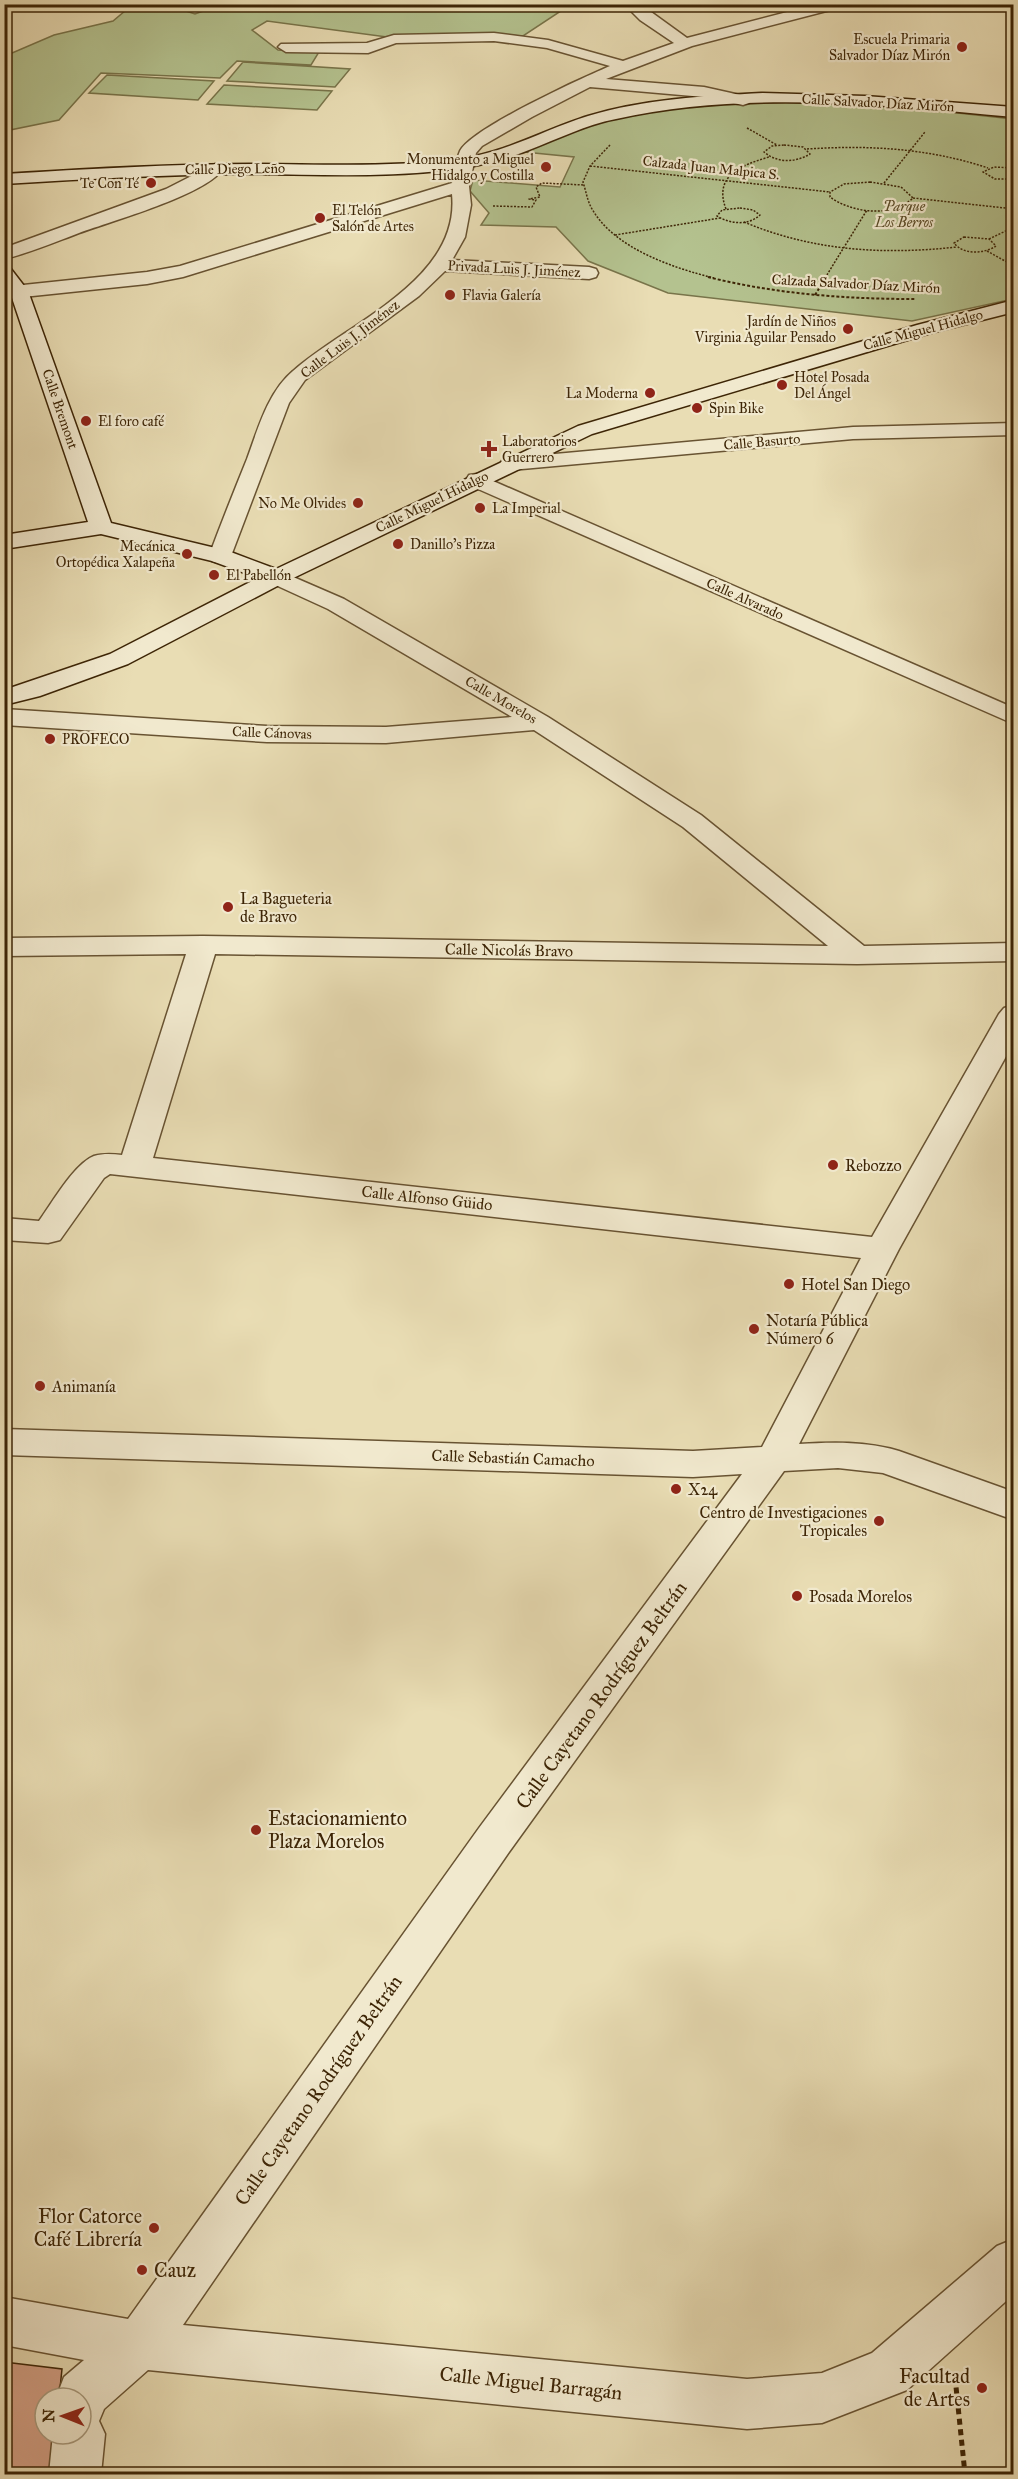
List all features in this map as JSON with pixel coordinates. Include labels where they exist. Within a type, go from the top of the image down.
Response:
[{"type":"street","points":[[631,4],[645,17],[686,44]]},
{"type":"street","name":"Calle Luis J. Jiménez","points":[[220,556],[279,403],[298,376],[412,292],[440,265],[456,237],[468,152],[476,143],[523,114],[624,66],[686,44],[837,4]]},
{"type":"street","points":[[286,47],[368,48],[393,39],[494,37],[548,44],[624,66]]},
{"type":"street","name":"Calle Salvador Díaz Mirón","points":[[588,82],[704,92],[743,100]]},
{"type":"street","name":"Calle Salvador Díaz Mirón","points":[[466,163],[497,157],[584,122],[614,114],[691,103],[743,100],[860,101],[1014,112]]},
{"type":"street","name":"Calle Diego Leño","points":[[4,179],[140,171],[401,168],[466,163]]},
{"type":"street","points":[[4,254],[172,193],[201,179],[215,169]]},
{"type":"street","points":[[4,273],[12,292],[147,278],[183,271],[461,195]]},
{"type":"street","name":"Privada Luis J. Jiménez","points":[[440,265],[589,273]]},
{"type":"street","name":"Calle Bremont","points":[[12,292],[101,527]]},
{"type":"street","name":"Calle Miguel Hidalgo","points":[[4,698],[31,691],[119,659],[277,577],[585,430],[924,329],[1014,306]]},
{"type":"street","name":"Calle Basurto","points":[[511,464],[853,433],[1014,429]]},
{"type":"street","name":"Calle Alvarado","points":[[477,480],[1014,717]]},
{"type":"street","points":[[4,542],[101,527]]},
{"type":"street","name":"Calle Morelos","points":[[101,527],[220,556],[277,577],[336,604],[539,722],[692,821],[856,955]]},
{"type":"street","name":"Calle Cánovas","points":[[4,717],[279,734],[386,735],[539,722]]},
{"type":"street","points":[[135,1166],[203,945]]},
{"type":"street","name":"Calle Nicolás Bravo","points":[[4,947],[203,945],[856,955],[1014,952]]},
{"type":"street","name":"Calle Cayetano Rodríguez Beltrán","points":[[92,2386],[139,2344],[494,1840],[774,1458],[882,1249],[1014,1014]]},
{"type":"street","name":"Calle Alfonso Güido","points":[[4,1229],[48,1232],[93,1171],[104,1164],[882,1249]]},
{"type":"street","name":"Calle Sebastián Camacho","points":[[4,1442],[693,1464],[838,1455],[886,1460],[1014,1507]]},
{"type":"street","name":"Calle Miguel Barragán","points":[[4,2321],[139,2344],[747,2404],[822,2398],[889,2372],[1014,2262]]},
{"type":"street","points":[[75,2475],[78,2446]]},
{"type":"path","points":[[884,183],[925,132]]},
{"type":"path","points":[[461,195],[532,207],[536,200],[529,199],[540,196],[536,187],[542,183],[584,185],[583,182],[590,166],[609,146],[618,142]]},
{"type":"path","points":[[807,149],[810,154],[797,160],[769,156],[764,152],[772,146],[791,145],[807,149],[862,146],[912,149],[938,153],[988,168],[1014,168]]},
{"type":"path","points":[[726,209],[721,200],[720,190],[725,180],[737,170],[769,156]]},
{"type":"path","name":"Calzada Juan Malpica S.","points":[[590,166],[830,192]]},
{"type":"path","points":[[988,168],[982,172],[986,176],[1013,180]]},
{"type":"path","points":[[913,198],[910,203],[893,209],[867,210],[835,201],[830,196],[830,192],[844,184],[884,183],[906,189],[913,198],[1014,209]]},
{"type":"path","name":"Calzada Salvador Díaz Mirón","points":[[584,185],[593,212],[615,235],[654,259],[704,277],[755,289],[815,295],[919,299]]},
{"type":"path","points":[[720,218],[717,214],[726,209],[747,208],[760,215],[756,220],[744,222]]},
{"type":"path","points":[[815,295],[867,210]]},
{"type":"path","points":[[615,235],[720,218],[744,222],[763,232],[796,242],[843,250],[895,252],[957,247],[967,251],[987,251],[996,246],[989,239]]},
{"type":"path","points":[[957,247],[954,243],[964,237],[989,239],[1014,227]]},
{"type":"path","points":[[987,251],[1014,266]]},
{"type":"path","points":[[948,2320],[965,2475]]},
{"type":"green space","points":[[223,4],[570,5],[523,36],[475,34],[387,37],[267,21],[252,30],[278,50],[319,52],[311,65],[237,61],[220,78],[101,73],[59,120],[5,131],[5,56],[54,35],[113,21],[132,5],[167,5],[195,14]]},
{"type":"green space","points":[[243,62],[350,69],[335,87],[227,81]]},
{"type":"green space","points":[[107,75],[214,81],[198,100],[89,93]]},
{"type":"green space","points":[[224,85],[332,91],[317,110],[207,104]]},
{"type":"green space","name":"Parque Los Berros","points":[[838,100],[1013,119],[1013,299],[912,321],[668,293],[588,261],[556,227],[481,225],[489,213],[470,191],[473,180],[560,187],[574,157],[524,152],[576,124],[678,104]]},
{"type":"building","points":[[4,2362],[62,2369],[60,2386],[33,2386],[33,2446],[54,2446],[51,2474],[4,2474]]},
{"type":"place","name":"Escuela Primaria Salvador Díaz Mirón","points":[[962,47]]},
{"type":"place","name":"Monumento a Miguel Hidalgo y Costilla","points":[[546,167]]},
{"type":"place","name":"Te Con Té","points":[[151,183]]},
{"type":"place","name":"El Telón Salón de Artes","points":[[320,218]]},
{"type":"place","name":"Flavia Galería","points":[[450,295]]},
{"type":"place","name":"Jardín de Niños Virginia Aguilar Pensado","points":[[848,329]]},
{"type":"place","name":"Hotel Posada Del Ángel","points":[[782,385]]},
{"type":"place","name":"La Moderna","points":[[650,393]]},
{"type":"place","name":"Spin Bike","points":[[697,408]]},
{"type":"place","name":"El foro café","points":[[86,421]]},
{"type":"place","name":"Laboratorios Guerrero","points":[[489,449]]},
{"type":"place","name":"No Me Olvides","points":[[358,503]]},
{"type":"place","name":"La Imperial","points":[[480,508]]},
{"type":"place","name":"Danillo's Pizza","points":[[398,544]]},
{"type":"place","name":"Mecánica Ortopédica Xalapeña","points":[[187,554]]},
{"type":"place","name":"El Pabellón","points":[[214,575]]},
{"type":"place","name":"PROFECO","points":[[50,739]]},
{"type":"place","name":"La Bagueteria de Bravo","points":[[228,907]]},
{"type":"place","name":"Rebozzo","points":[[833,1165]]},
{"type":"place","name":"Hotel San Diego","points":[[789,1284]]},
{"type":"place","name":"Notaría Pública Número 6","points":[[754,1329]]},
{"type":"place","name":"Animanía","points":[[40,1386]]},
{"type":"place","name":"X24","points":[[676,1489]]},
{"type":"place","name":"Centro de Investigaciones Tropicales","points":[[879,1521]]},
{"type":"place","name":"Posada Morelos","points":[[797,1596]]},
{"type":"place","name":"Estacionamiento Plaza Morelos","points":[[256,1830]]},
{"type":"place","name":"Flor Catorce Café Librería","points":[[154,2228]]},
{"type":"place","name":"Cauz","points":[[142,2270]]},
{"type":"place","name":"Facultad de Artes","points":[[982,2388]]}]
